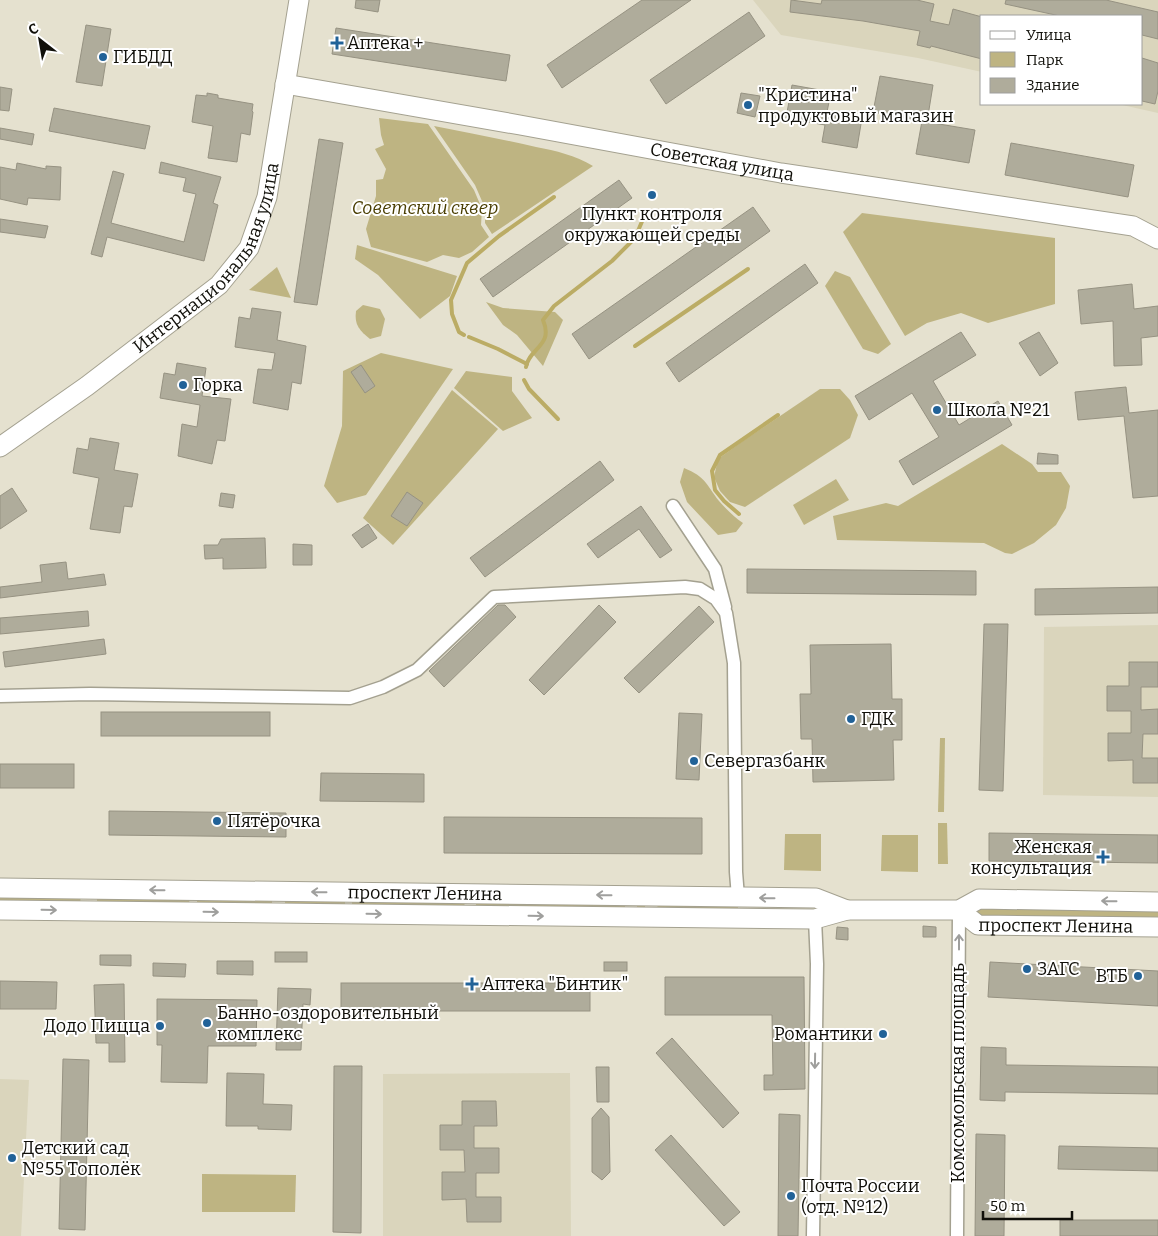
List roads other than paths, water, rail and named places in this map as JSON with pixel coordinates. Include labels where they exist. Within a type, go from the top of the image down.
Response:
[{"type":"main road","name":"Интернациональная улица","points":[[0,447],[87,386],[219,286],[249,248],[266,197],[299,0]]},
{"type":"main road","name":"Советская улица","points":[[285,84],[520,125],[781,174],[1132,226],[1158,238]]},
{"type":"main road","name":"проспект Ленина","points":[[0,888],[816,898],[847,910]]},
{"type":"main road","name":"проспект Ленина","points":[[0,910],[815,919],[847,910],[959,910],[979,899],[1158,902]]},
{"type":"main road","name":"проспект Ленина","points":[[959,910],[978,925],[1158,927]]},
{"type":"street","points":[[672,506],[715,569],[726,613],[734,664],[736,872],[738,897]]},
{"type":"street","points":[[0,696],[90,694],[350,698],[383,687],[417,670],[494,597],[685,587],[700,589],[716,598],[726,613]]},
{"type":"street","name":"Комсомольская площадь","points":[[957,1236],[959,910]]},
{"type":"street","points":[[813,1236],[815,919]]},
{"type":"waterway","points":[[464,335],[459,332],[452,314],[451,300],[467,263],[499,236],[554,197]]},
{"type":"waterway","points":[[526,367],[531,355],[540,346],[545,336],[546,329],[543,320],[554,306],[612,261],[635,238],[646,212]]},
{"type":"waterway","points":[[635,346],[748,269]]},
{"type":"waterway","points":[[469,337],[527,364]]},
{"type":"waterway","points":[[524,380],[529,389],[558,419]]},
{"type":"waterway","points":[[739,514],[715,490],[712,471],[720,455],[778,415]]},
{"type":"place","name":"Аптека +","points":[[337,43]]},
{"type":"place","name":"ГИБДД","points":[[103,57]]},
{"type":"place","name":"\"Кристина\" продуктовый магазин","points":[[748,105]]},
{"type":"place","name":"Пункт контроля окружающей среды","points":[[652,195]]},
{"type":"place","name":"Горка","points":[[183,385]]},
{"type":"place","name":"Школа №21","points":[[937,410]]},
{"type":"place","name":"ГДК","points":[[851,719]]},
{"type":"place","name":"Севергазбанк","points":[[694,761]]},
{"type":"place","name":"Пятёрочка","points":[[217,821]]},
{"type":"place","name":"Женская консультация","points":[[1103,857]]},
{"type":"place","name":"ЗАГС","points":[[1027,969]]},
{"type":"place","name":"ВТБ","points":[[1138,976]]},
{"type":"place","name":"Аптека \"Бинтик\"","points":[[472,984]]},
{"type":"place","name":"Банно-оздоровительный комплекс","points":[[207,1023]]},
{"type":"place","name":"Додо Пицца","points":[[160,1026]]},
{"type":"place","name":"Романтики","points":[[883,1034]]},
{"type":"place","name":"Детский сад №55 Тополёк","points":[[12,1158]]},
{"type":"place","name":"Почта России (отд. №12)","points":[[791,1196]]},
{"type":"park label","name":"Советский сквер","points":[[425,208]]}]
